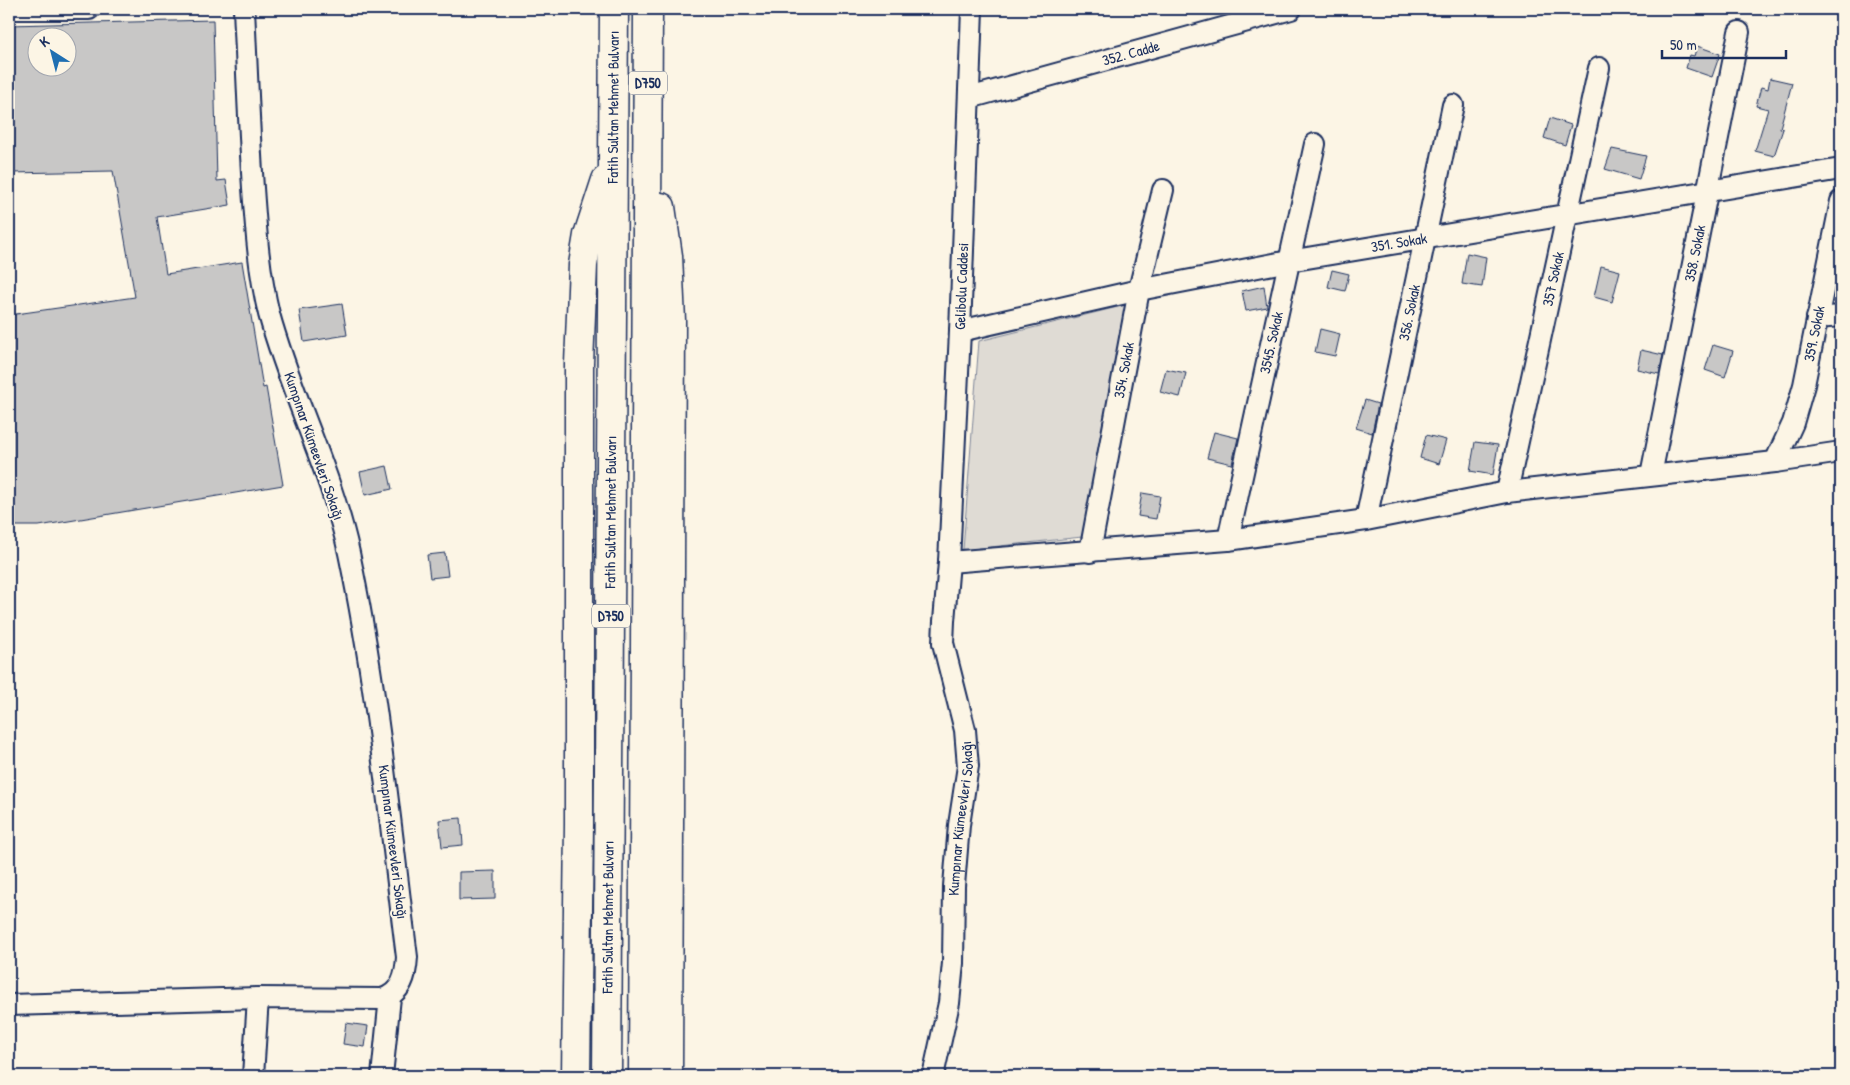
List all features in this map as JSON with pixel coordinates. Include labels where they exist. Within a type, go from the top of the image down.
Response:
[{"type":"highway","name":"Fatih Sultan Mehmet Bulvarı","points":[[607,1076],[614,9]]},
{"type":"highway","name":"D750","points":[[642,1076],[648,9]]},
{"type":"highway","points":[[576,1076],[579,834],[578,364],[583,265],[588,235],[614,155]]},
{"type":"highway","points":[[648,157],[664,221],[671,321],[668,1076]]},
{"type":"street","points":[[9,10],[89,9]]},
{"type":"street","name":"Kumpınar Kümeevleri Sokağı","points":[[244,9],[255,219],[269,311],[280,350],[323,462],[349,552],[365,640],[407,957],[403,982],[390,996],[382,1076]]},
{"type":"street","name":"Gelibolu Caddesi","points":[[949,562],[972,9]]},
{"type":"street","name":"352. Cadde","points":[[969,98],[1280,10]]},
{"type":"street","name":"358. Sokak","points":[[1651,475],[1739,32]]},
{"type":"street","name":"357 Sokak","points":[[1507,492],[1599,68]]},
{"type":"street","name":"356. Sokak","points":[[1366,520],[1453,105]]},
{"type":"street","name":"3545. Sokak","points":[[1228,540],[1315,144]]},
{"type":"street","name":"351. Sokak","points":[[960,331],[1140,290],[1289,261],[1841,169]]},
{"type":"street","name":"354. Sokak","points":[[1090,552],[1140,290],[1163,190]]},
{"type":"street","name":"359. Sokak","points":[[1775,462],[1793,423],[1804,385],[1841,201]]},
{"type":"street","points":[[1818,318],[1841,316]]},
{"type":"street","points":[[949,562],[1228,540],[1366,520],[1507,492],[1775,462],[1841,452]]},
{"type":"street","name":"Kumpınar Kümeevleri Sokağı","points":[[933,1076],[949,1003],[953,963],[955,878],[968,766],[965,730],[944,643],[949,562]]},
{"type":"street","points":[[9,1005],[258,998],[382,998],[390,996]]},
{"type":"street","points":[[253,1076],[258,998]]},
{"type":"shaded area","points":[[1126,305],[1082,537],[963,550],[979,341]]},
{"type":"building","points":[[213,20],[217,181],[226,180],[230,205],[157,217],[166,274],[242,262],[263,388],[266,387],[283,485],[39,526],[9,526],[9,315],[135,297],[113,171],[9,173],[9,25]]},
{"type":"building","points":[[1697,46],[1720,54],[1712,77],[1686,68],[1690,55],[1694,56]]},
{"type":"building","points":[[1770,78],[1792,83],[1780,128],[1783,129],[1774,156],[1755,151],[1768,109],[1756,106],[1761,87],[1768,89]]},
{"type":"building","points":[[1550,118],[1571,125],[1565,145],[1544,138]]},
{"type":"building","points":[[1612,149],[1646,156],[1639,179],[1605,169]]},
{"type":"building","points":[[1467,253],[1486,257],[1482,287],[1462,284]]},
{"type":"building","points":[[1601,266],[1620,271],[1612,302],[1594,297]]},
{"type":"building","points":[[1332,270],[1349,274],[1345,291],[1328,287]]},
{"type":"building","points":[[1264,286],[1267,307],[1246,311],[1242,291]]},
{"type":"building","points":[[342,304],[347,335],[304,342],[299,310]]},
{"type":"building","points":[[1320,329],[1340,334],[1335,356],[1315,352]]},
{"type":"building","points":[[1713,345],[1733,351],[1725,377],[1705,370]]},
{"type":"building","points":[[1641,350],[1663,355],[1659,374],[1637,369]]},
{"type":"building","points":[[1166,369],[1186,373],[1180,397],[1160,392]]},
{"type":"building","points":[[1365,400],[1378,404],[1372,433],[1356,428]]},
{"type":"building","points":[[1214,432],[1238,438],[1232,464],[1207,458]]},
{"type":"building","points":[[1426,435],[1446,440],[1439,464],[1420,458]]},
{"type":"building","points":[[1475,442],[1498,445],[1493,475],[1470,471]]},
{"type":"building","points":[[387,466],[392,489],[365,495],[360,472]]},
{"type":"building","points":[[1142,493],[1160,496],[1156,519],[1138,516]]},
{"type":"building","points":[[445,553],[448,576],[430,578],[427,555]]},
{"type":"building","points":[[461,818],[463,845],[442,847],[439,820]]},
{"type":"building","points":[[495,871],[495,899],[459,900],[459,872]]},
{"type":"building","points":[[346,1023],[368,1026],[365,1047],[343,1044]]}]
